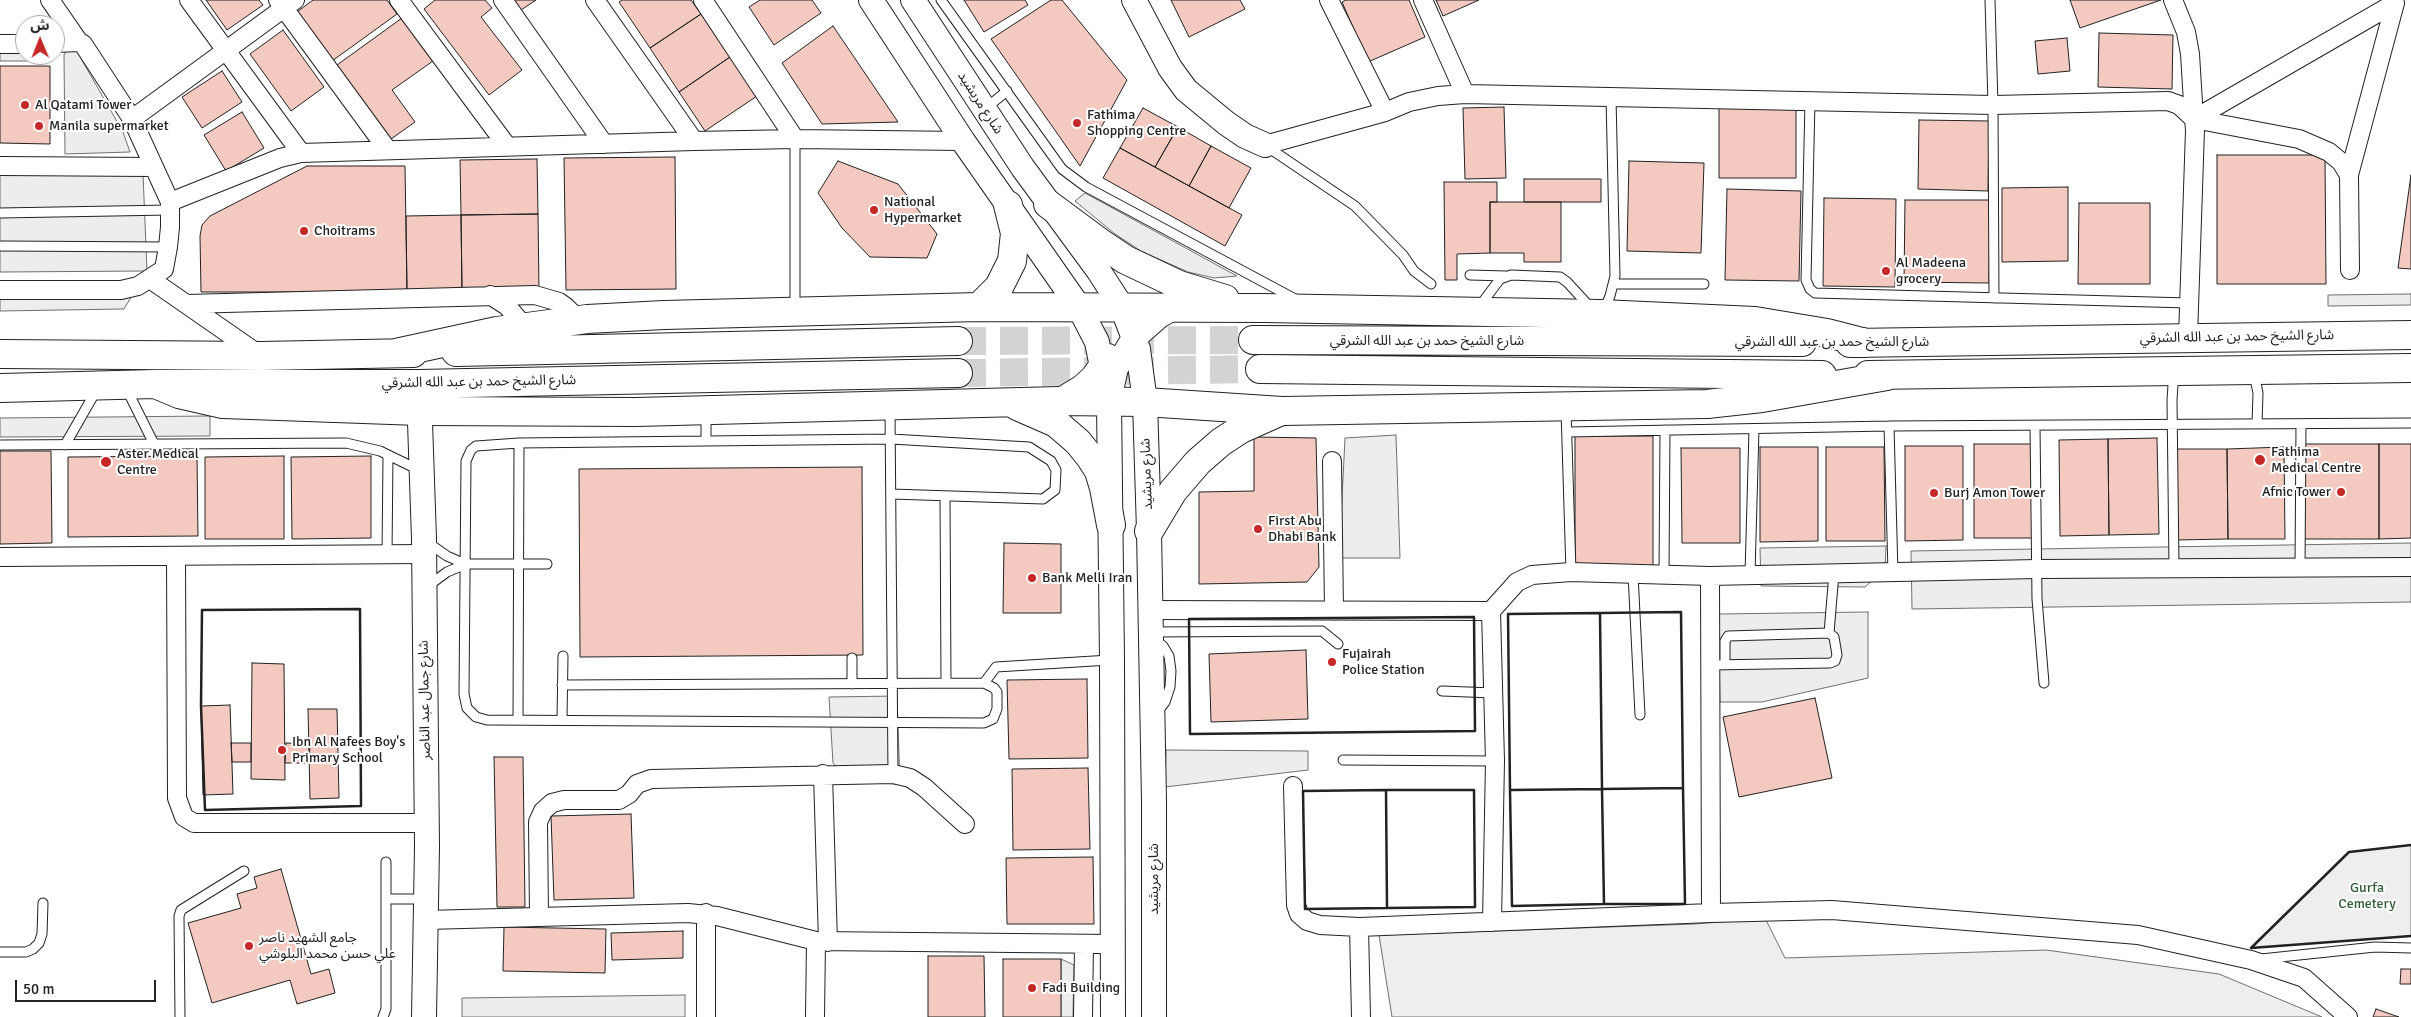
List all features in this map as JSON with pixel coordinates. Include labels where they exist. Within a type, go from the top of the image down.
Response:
[{"type":"highway","points":[[1048,204],[1102,244],[1152,273],[1207,294],[1263,308]]},
{"type":"highway","points":[[979,307],[999,287],[1012,261],[1014,233],[1008,205]]},
{"type":"highway","points":[[396,353],[447,341],[525,327],[579,320],[664,315],[979,307],[1175,307],[1598,314],[1755,322],[1826,333],[1866,343]]},
{"type":"highway","name":"شارع الشيخ حمد بن عبد الله الشرقي","points":[[1253,340],[1866,343],[2411,335]]},
{"type":"highway","points":[[0,354],[261,356],[958,341]]},
{"type":"highway","name":"شارع الشيخ حمد بن عبد الله الشرقي","points":[[1260,369],[1887,376],[2411,368]]},
{"type":"highway","name":"شارع الشيخ حمد بن عبد الله الشرقي","points":[[0,388],[155,384],[418,384],[958,373]]},
{"type":"highway","points":[[155,384],[179,394],[223,404],[419,411],[627,412],[890,404],[1145,402],[1282,411],[1566,419],[1762,398],[1887,376]]},
{"type":"highway","points":[[996,402],[1012,404],[1042,415],[1078,442],[1099,471],[1111,525]]},
{"type":"highway","points":[[1149,531],[1173,491],[1198,462],[1241,429],[1282,411]]},
{"type":"main road","points":[[871,0],[963,141],[1079,307],[1097,342],[1109,402],[1115,1012]]},
{"type":"main road","name":"شارع مريشيد","points":[[913,0],[984,110],[1048,204],[1098,270],[1122,307],[1134,338],[1144,378],[1151,633],[1154,1017]]},
{"type":"main road","points":[[1134,0],[1170,68],[1186,90],[1226,123],[1245,136],[1266,145]]},
{"type":"main road","points":[[1059,402],[1082,387],[1102,366],[1118,332],[1122,307]]},
{"type":"main road","points":[[1109,402],[1116,368],[1134,338],[1160,316],[1175,307]]},
{"type":"main road","name":"شارع جمال عبد الناصر","points":[[418,384],[425,590],[427,909],[424,1017]]},
{"type":"street","points":[[50,0],[78,42]]},
{"type":"street","points":[[189,0],[301,153]]},
{"type":"street","points":[[399,0],[507,146]]},
{"type":"street","points":[[503,0],[604,144]]},
{"type":"street","points":[[595,0],[694,141]]},
{"type":"street","points":[[703,0],[795,139]]},
{"type":"street","points":[[1329,0],[1385,112]]},
{"type":"street","points":[[1423,0],[1465,94]]},
{"type":"street","points":[[2173,0],[2186,32],[2190,54],[2194,119],[2188,338]]},
{"type":"street","points":[[2194,119],[2398,2]]},
{"type":"street","points":[[2350,270],[2349,175],[2398,2]]},
{"type":"street","points":[[132,119],[225,51],[285,3],[387,149]]},
{"type":"street","points":[[0,290],[121,290],[138,286],[164,270],[168,247],[170,206],[132,119],[83,44],[78,42],[65,43]]},
{"type":"street","points":[[0,44],[15,44]]},
{"type":"street","points":[[1266,145],[1385,112],[1418,100],[1465,94],[1993,105],[2168,101],[2179,105],[2194,119],[2299,139],[2329,152],[2340,162],[2349,175]]},
{"type":"street","points":[[170,206],[280,158],[301,153],[387,149],[795,139],[963,141]]},
{"type":"street","points":[[0,166],[153,167]]},
{"type":"street","points":[[150,279],[261,356]]},
{"type":"street","points":[[186,304],[514,294],[547,297],[566,307],[579,320]]},
{"type":"street","points":[[490,296],[507,306],[525,327]]},
{"type":"street","points":[[1332,461],[1334,611]]},
{"type":"street","points":[[0,557],[387,556],[424,547]]},
{"type":"street","points":[[176,557],[177,798],[184,817],[194,823],[426,823]]},
{"type":"street","points":[[1492,922],[1495,761],[1491,611],[1517,582],[1532,575],[1570,572],[1710,576],[2037,569],[2411,567]]},
{"type":"street","points":[[1710,576],[1718,664],[1712,913]]},
{"type":"street","points":[[1151,633],[1334,611],[1491,611]]},
{"type":"street","points":[[815,1017],[822,942],[823,774]]},
{"type":"street","points":[[539,916],[538,822],[543,811],[552,803],[564,800],[619,800],[629,794],[637,784],[651,779],[893,774],[910,778],[924,787],[964,824]]},
{"type":"street","points":[[1293,786],[1296,905],[1300,914],[1307,921],[1320,925],[1360,927],[1832,910],[2138,935],[2251,960],[2304,978],[2348,1017]]},
{"type":"street","points":[[427,909],[539,916],[706,913],[822,942],[1113,944]]},
{"type":"street","points":[[706,913],[706,1017]]},
{"type":"street","points":[[1360,927],[1361,1017]]},
{"type":"street","points":[[1083,1017],[1084,944]]},
{"type":"lane","points":[[941,0],[1062,169],[1086,187],[1316,309]]},
{"type":"lane","points":[[1990,0],[1993,105],[1994,298]]},
{"type":"lane","points":[[984,110],[1007,90]]},
{"type":"lane","points":[[1470,275],[1560,278],[1567,282],[1598,314],[1614,284],[1612,97]]},
{"type":"lane","points":[[1810,101],[1806,280],[1810,289],[1821,294],[2190,303]]},
{"type":"lane","points":[[795,139],[795,312]]},
{"type":"lane","points":[[1266,145],[1355,206],[1403,255],[1414,271],[1431,284]]},
{"type":"lane","points":[[0,213],[170,206]]},
{"type":"lane","points":[[0,246],[168,247]]},
{"type":"lane","points":[[1476,312],[1500,280],[1506,276]]},
{"type":"lane","points":[[1614,284],[1704,284]]},
{"type":"lane","points":[[2253,371],[2258,393],[2257,424]]},
{"type":"lane","points":[[2174,568],[2172,392],[2179,372]]},
{"type":"lane","points":[[65,444],[112,385],[154,444]]},
{"type":"lane","points":[[890,404],[893,774]]},
{"type":"lane","points":[[706,410],[706,441]]},
{"type":"lane","points":[[1570,572],[1566,419],[1665,430],[1889,426],[2411,423]]},
{"type":"lane","points":[[2300,568],[2301,424]]},
{"type":"lane","points":[[1889,426],[1893,573]]},
{"type":"lane","points":[[2036,426],[2037,569],[2044,683]]},
{"type":"lane","points":[[1750,574],[1754,429]]},
{"type":"lane","points":[[1664,574],[1665,430]]},
{"type":"lane","points":[[562,685],[984,683],[994,688],[998,696],[996,714],[988,722],[482,719],[471,713],[465,701],[468,455],[476,446],[483,444],[519,443],[891,439],[1029,447],[1051,461],[1056,470],[1055,490],[1043,499],[891,494]]},
{"type":"lane","points":[[0,445],[346,443],[372,448],[421,471]]},
{"type":"lane","points":[[518,720],[519,443]]},
{"type":"lane","points":[[387,556],[388,455]]},
{"type":"lane","points":[[945,496],[946,683]]},
{"type":"lane","points":[[424,547],[439,551],[466,564],[547,564]]},
{"type":"lane","points":[[425,590],[439,577],[466,564]]},
{"type":"lane","points":[[1829,633],[1834,573]]},
{"type":"lane","points":[[1634,574],[1640,715]]},
{"type":"lane","points":[[1151,633],[1322,632],[1338,644]]},
{"type":"lane","points":[[1829,633],[1834,637],[1837,656],[1835,661],[1830,663],[1718,664],[1728,636],[1829,633]]},
{"type":"lane","points":[[562,720],[563,656]]},
{"type":"lane","points":[[852,658],[852,684]]},
{"type":"lane","points":[[984,683],[996,667],[1112,660]]},
{"type":"lane","points":[[1442,691],[1494,693]]},
{"type":"lane","points":[[1343,760],[1495,761]]},
{"type":"lane","points":[[383,1017],[386,1009],[386,862]]},
{"type":"lane","points":[[180,1017],[179,916],[182,910],[244,871]]},
{"type":"lane","points":[[386,899],[427,909]]},
{"type":"lane","points":[[0,952],[26,952],[33,950],[39,943],[42,934],[43,902]]},
{"type":"lane","points":[[2251,960],[2374,947],[2411,948]]},
{"type":"green space","name":"Gurfa Cemetery","points":[[2411,845],[2411,936],[2251,948],[2349,852]]},
{"type":"green space","points":[[1765,918],[1785,958],[2046,950],[2219,974],[2322,1017],[1392,1017],[1379,935],[1695,924]]},
{"type":"shaded area","points":[[71,41],[123,132],[130,152],[65,154],[65,53]]},
{"type":"shaded area","points":[[0,47],[15,48],[15,61],[0,61]]},
{"type":"shaded area","points":[[143,173],[147,271],[0,272],[0,175]]},
{"type":"shaded area","points":[[1085,193],[1237,276],[1214,278],[1188,272],[1141,251],[1115,234],[1075,201]]},
{"type":"shaded area","points":[[133,294],[124,309],[0,311],[0,296]]},
{"type":"shaded area","points":[[2411,294],[2411,305],[2328,306],[2328,295]]},
{"type":"shaded area","points":[[210,416],[210,436],[0,437],[0,418]]},
{"type":"shaded area","points":[[1396,435],[1400,558],[1339,558],[1345,438]]},
{"type":"shaded area","points":[[2411,543],[2411,602],[1912,609],[1911,551]]},
{"type":"shaded area","points":[[1886,546],[1885,569],[1865,587],[1761,586],[1760,548]]},
{"type":"shaded area","points":[[1868,612],[1868,678],[1762,702],[1720,702],[1718,614]]},
{"type":"shaded area","points":[[897,696],[900,784],[851,782],[833,763],[829,697]]},
{"type":"shaded area","points":[[1166,750],[1308,751],[1308,770],[1165,787]]},
{"type":"shaded area","points":[[1061,959],[1074,965],[1073,1017],[1061,1017]]},
{"type":"shaded area","points":[[685,995],[685,1017],[462,1017],[462,998]]},
{"type":"building","points":[[206,0],[259,0],[263,5],[227,30]]},
{"type":"building","points":[[313,0],[387,0],[397,14],[332,61],[297,12]]},
{"type":"building","points":[[435,0],[485,0],[492,8],[481,17],[522,70],[489,95],[424,9]]},
{"type":"building","points":[[514,0],[536,0],[521,10]]},
{"type":"building","points":[[622,0],[691,0],[701,14],[650,48],[619,2]]},
{"type":"building","points":[[760,0],[812,0],[821,13],[774,45],[749,7]]},
{"type":"building","points":[[964,0],[1025,0],[1028,5],[984,32]]},
{"type":"building","name":"Fathima Shopping Centre","points":[[1051,0],[1062,0],[1127,80],[1080,166],[991,39]]},
{"type":"building","points":[[1171,0],[1240,0],[1245,9],[1189,37]]},
{"type":"building","points":[[1346,0],[1409,0],[1425,37],[1368,62],[1342,2]]},
{"type":"building","points":[[1436,0],[1479,0],[1443,16]]},
{"type":"building","points":[[2070,0],[2161,0],[2080,28]]},
{"type":"building","points":[[701,14],[730,57],[679,92],[650,48]]},
{"type":"building","points":[[402,18],[433,61],[392,90],[415,122],[391,139],[337,65]]},
{"type":"building","points":[[833,26],[898,122],[822,124],[782,63]]},
{"type":"building","points":[[283,30],[324,87],[291,111],[250,54]]},
{"type":"building","points":[[2099,33],[2173,35],[2172,89],[2098,87]]},
{"type":"building","points":[[2067,38],[2070,71],[2038,74],[2035,41]]},
{"type":"building","points":[[730,57],[757,96],[705,131],[679,92]]},
{"type":"building","name":"Al Qatami Tower","points":[[0,66],[50,66],[50,144],[0,143]]},
{"type":"building","points":[[222,71],[242,102],[202,128],[182,97]]},
{"type":"building","points":[[1719,104],[1796,104],[1796,178],[1719,178]]},
{"type":"building","points":[[1504,107],[1506,178],[1465,179],[1463,108]]},
{"type":"building","points":[[1143,108],[1178,127],[1155,167],[1120,148]]},
{"type":"building","points":[[242,112],[264,148],[226,171],[204,135]]},
{"type":"building","points":[[1919,120],[1989,121],[1988,191],[1918,189]]},
{"type":"building","points":[[1178,127],[1211,146],[1189,186],[1155,167]]},
{"type":"building","points":[[1211,146],[1251,168],[1229,208],[1189,186]]},
{"type":"building","points":[[1120,148],[1242,215],[1225,246],[1103,178]]},
{"type":"building","points":[[2217,155],[2325,155],[2326,284],[2217,284]]},
{"type":"building","points":[[675,157],[676,289],[566,290],[564,158]]},
{"type":"building","points":[[537,159],[538,214],[461,215],[460,160]]},
{"type":"building","name":"National Hypermarket","points":[[838,161],[898,184],[937,234],[927,258],[870,257],[842,228],[818,193]]},
{"type":"building","points":[[1629,161],[1704,163],[1701,253],[1627,251]]},
{"type":"building","name":"Choitrams","points":[[307,166],[405,166],[407,292],[201,292],[200,236],[202,225],[210,216]]},
{"type":"building","points":[[2411,175],[2411,269],[2398,268]]},
{"type":"building","points":[[1524,179],[1601,179],[1601,202],[1524,202]]},
{"type":"building","points":[[1444,182],[1497,182],[1497,202],[1490,202],[1490,253],[1457,254],[1457,280],[1445,280]]},
{"type":"building","points":[[2068,187],[2068,261],[2002,262],[2002,188]]},
{"type":"building","points":[[1727,189],[1801,191],[1799,281],[1725,280]]},
{"type":"building","points":[[1824,198],[1896,199],[1895,287],[1823,286]]},
{"type":"building","points":[[1905,200],[1990,200],[1989,283],[1904,282]]},
{"type":"building","points":[[1490,202],[1561,202],[1561,262],[1524,262],[1524,253],[1490,253]]},
{"type":"building","points":[[2079,203],[2150,203],[2150,284],[2078,284]]},
{"type":"building","points":[[538,214],[539,290],[462,291],[461,215]]},
{"type":"building","points":[[461,215],[462,291],[407,292],[406,216]]},
{"type":"building","points":[[1575,436],[1653,436],[1653,566],[1575,567]]},
{"type":"building","name":"First Abu Dhabi Bank","points":[[1254,437],[1316,438],[1319,567],[1307,582],[1199,584],[1199,492],[1254,491]]},
{"type":"building","points":[[2157,438],[2159,534],[2109,535],[2108,439]]},
{"type":"building","points":[[2108,439],[2109,535],[2060,536],[2059,440]]},
{"type":"building","points":[[1974,444],[2032,444],[2033,538],[1974,538]]},
{"type":"building","name":"Afnic Tower","points":[[2303,444],[2379,444],[2379,539],[2303,539]]},
{"type":"building","points":[[2379,444],[2411,444],[2411,538],[2379,539]]},
{"type":"building","name":"Burj Amon Tower","points":[[1905,446],[1963,446],[1963,540],[1905,541]]},
{"type":"building","points":[[1760,447],[1818,447],[1818,541],[1760,542]]},
{"type":"building","points":[[1826,447],[1884,447],[1885,541],[1826,541]]},
{"type":"building","points":[[2284,447],[2285,539],[2228,539],[2227,449]]},
{"type":"building","points":[[1681,448],[1740,448],[1740,543],[1682,543]]},
{"type":"building","points":[[2175,449],[2227,449],[2228,539],[2176,540]]},
{"type":"building","points":[[0,451],[51,451],[52,543],[0,544]]},
{"type":"building","points":[[197,456],[198,536],[68,537],[68,457]]},
{"type":"building","points":[[284,456],[284,539],[205,539],[205,457]]},
{"type":"building","points":[[371,456],[371,538],[292,539],[291,457]]},
{"type":"building","points":[[862,467],[863,655],[580,657],[579,469]]},
{"type":"building","name":"Bank Melli Iran","points":[[1004,543],[1061,544],[1061,613],[1003,613]]},
{"type":"building","points":[[1306,650],[1308,719],[1211,722],[1209,654]]},
{"type":"building","points":[[252,663],[284,664],[285,780],[251,779]]},
{"type":"building","points":[[1087,679],[1088,758],[1009,759],[1007,680]]},
{"type":"building","points":[[1815,698],[1832,778],[1739,797],[1723,717]]},
{"type":"building","points":[[230,705],[233,794],[203,795],[201,706]]},
{"type":"building","points":[[308,709],[337,709],[339,798],[310,799]]},
{"type":"building","points":[[231,743],[251,743],[251,762],[232,762]]},
{"type":"building","points":[[286,743],[310,744],[309,763],[285,763]]},
{"type":"building","points":[[494,757],[523,757],[525,907],[497,907]]},
{"type":"building","points":[[1088,768],[1090,849],[1013,850],[1012,769]]},
{"type":"building","points":[[631,814],[634,898],[554,900],[551,816]]},
{"type":"building","points":[[1093,857],[1094,924],[1007,924],[1006,858]]},
{"type":"building","name":"جامع الشهيد ناصر علي حسن محمد البلوشي","points":[[281,869],[311,974],[329,969],[335,993],[297,1004],[290,980],[212,1003],[188,923],[241,908],[237,894],[257,888],[254,877]]},
{"type":"building","points":[[504,927],[606,929],[605,973],[503,971]]},
{"type":"building","points":[[683,931],[683,958],[612,960],[611,933]]},
{"type":"building","points":[[928,956],[984,956],[985,1017],[928,1017]]},
{"type":"building","name":"Fadi Building","points":[[1003,959],[1061,959],[1061,1017],[1003,1017]]},
{"type":"building","points":[[2401,969],[2411,969],[2411,984],[2400,984]]},
{"type":"building","points":[[2376,1009],[2399,1017],[2373,1017]]},
{"type":"tunnel","points":[[958,341],[1253,340]]},
{"type":"tunnel","points":[[958,373],[1260,369]]},
{"type":"wall","points":[[360,609],[361,806],[205,810],[201,706],[202,610],[360,609]]},
{"type":"wall","points":[[1681,612],[1683,788],[1602,789],[1600,613],[1681,612]]},
{"type":"wall","points":[[1600,613],[1602,789],[1510,790],[1508,614],[1600,613]]},
{"type":"wall","points":[[1474,617],[1475,731],[1190,734],[1189,619],[1474,617]]},
{"type":"wall","points":[[1683,788],[1685,904],[1604,904],[1602,789],[1683,788]]},
{"type":"wall","points":[[1602,789],[1604,904],[1512,906],[1510,790],[1602,789]]},
{"type":"wall","points":[[1386,790],[1474,790],[1475,907],[1387,908],[1386,790]]},
{"type":"wall","points":[[1386,790],[1387,908],[1305,909],[1303,791],[1386,790]]},
{"type":"wall","points":[[2411,845],[2349,852],[2251,948],[2411,936]]},
{"type":"place","name":"Al Qatami Tower","points":[[25,105]]},
{"type":"place","name":"Fathima Shopping Centre","points":[[1077,123]]},
{"type":"place","name":"Manila supermarket","points":[[39,126]]},
{"type":"place","name":"National Hypermarket","points":[[874,210]]},
{"type":"place","name":"Choitrams","points":[[304,231]]},
{"type":"place","name":"Al Madeena grocery","points":[[1886,271]]},
{"type":"place","name":"Fathima Medical Centre","points":[[2260,460]]},
{"type":"place","name":"Aster Medical Centre","points":[[106,462]]},
{"type":"place","name":"Afnic Tower","points":[[2341,492]]},
{"type":"place","name":"Burj Amon Tower","points":[[1934,493]]},
{"type":"place","name":"First Abu Dhabi Bank","points":[[1258,529]]},
{"type":"place","name":"Bank Melli Iran","points":[[1032,578]]},
{"type":"place","name":"Fujairah Police Station","points":[[1332,662]]},
{"type":"place","name":"Ibn Al Nafees Boy's Primary School","points":[[282,750]]},
{"type":"place","name":"جامع الشهيد ناصر علي حسن محمد البلوشي","points":[[249,946]]},
{"type":"place","name":"Fadi Building","points":[[1032,988]]}]
